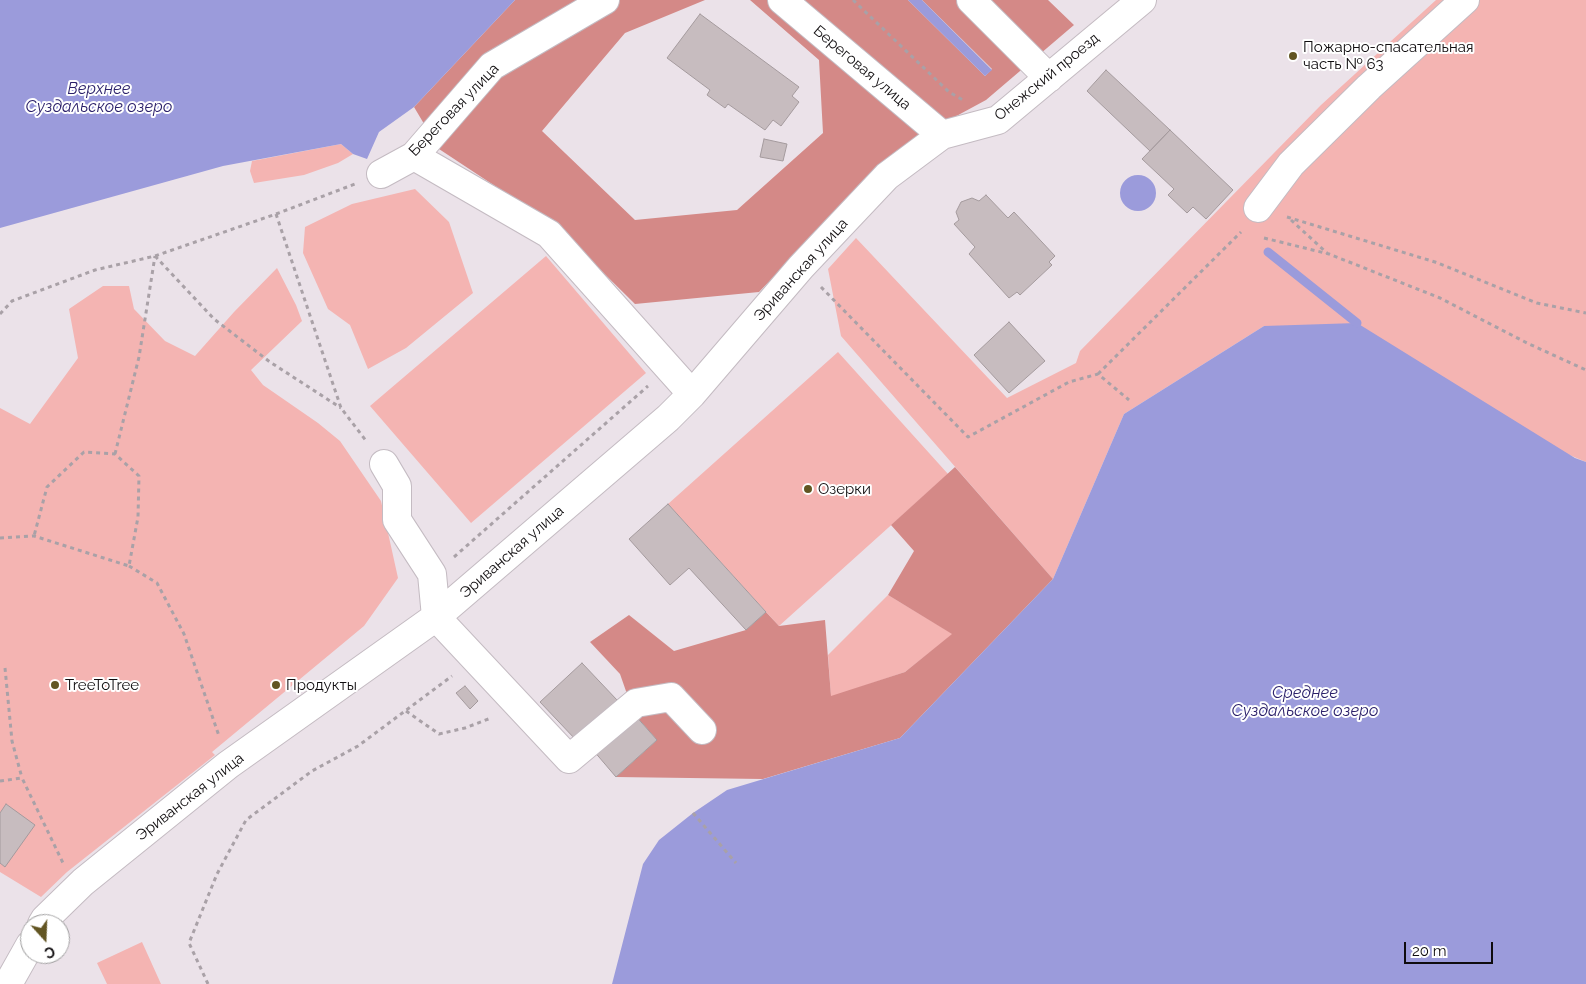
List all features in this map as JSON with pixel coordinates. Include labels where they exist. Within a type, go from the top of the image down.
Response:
[{"type":"street","name":"Береговая улица","points":[[381,174],[414,156],[492,66],[605,0]]},
{"type":"street","name":"Береговая улица","points":[[782,0],[942,135]]},
{"type":"street","points":[[971,0],[1049,78]]},
{"type":"street","name":"Онежский проезд","points":[[942,135],[998,120],[1142,0]]},
{"type":"street","points":[[1258,208],[1291,164],[1370,87],[1465,0]]},
{"type":"street","name":"Эриванская улица","points":[[50,914],[83,882],[228,765],[436,617],[668,418],[692,394],[801,267],[887,176],[942,135]]},
{"type":"street","points":[[414,156],[549,234],[692,394]]},
{"type":"street","points":[[384,464],[396,486],[397,520],[432,574],[436,617],[569,758],[636,703],[671,696],[702,730]]},
{"type":"street","points":[[8,984],[20,963]]},
{"type":"path","points":[[853,0],[949,92],[998,120]]},
{"type":"path","points":[[0,314],[12,301],[95,270],[155,256],[276,214],[381,174]]},
{"type":"path","points":[[1258,208],[1435,262],[1537,303],[1586,313]]},
{"type":"path","points":[[276,214],[341,408],[384,464]]},
{"type":"path","points":[[1289,218],[1329,254]]},
{"type":"path","points":[[801,267],[968,437],[1069,382],[1098,374],[1241,232],[1250,234]]},
{"type":"path","points":[[1259,236],[1329,254],[1440,298],[1586,370]]},
{"type":"path","points":[[155,256],[214,319],[270,362],[341,408]]},
{"type":"path","points":[[115,454],[140,358],[155,256]]},
{"type":"path","points":[[432,574],[470,545],[669,368]]},
{"type":"path","points":[[1098,374],[1129,400]]},
{"type":"path","points":[[34,536],[47,487],[84,452],[115,454],[139,476],[138,517],[129,566]]},
{"type":"path","points":[[0,538],[34,536],[129,566],[157,583],[184,634],[228,765]]},
{"type":"path","points":[[208,984],[190,943],[217,874],[246,820],[312,771],[358,746],[475,659]]},
{"type":"path","points":[[5,668],[12,741],[22,778],[67,872],[83,882]]},
{"type":"path","points":[[406,711],[439,734],[464,728],[519,706]]},
{"type":"path","points":[[0,780],[22,778]]},
{"type":"path","points":[[693,813],[736,862]]},
{"type":"shaded area","points":[[515,0],[705,0],[625,33],[542,131],[635,220],[737,210],[823,133],[819,60],[750,0],[908,0],[985,76],[992,69],[922,0],[1048,0],[1074,25],[986,100],[949,120],[876,170],[759,292],[635,304],[557,227],[439,149],[414,107]]},
{"type":"shaded area","points":[[1436,0],[1586,0],[1586,462],[1264,326],[1124,414],[1053,579],[841,336],[828,269],[856,238],[1007,398],[1076,363],[1080,351],[1321,105]]},
{"type":"shaded area","points":[[341,144],[353,154],[338,163],[304,175],[254,183],[250,171],[252,161]]},
{"type":"shaded area","points":[[415,189],[449,222],[473,293],[406,348],[368,369],[350,325],[328,309],[303,253],[305,227],[352,204]]},
{"type":"shaded area","points":[[546,256],[646,373],[471,523],[370,406]]},
{"type":"shaded area","points":[[277,268],[302,321],[251,370],[263,385],[318,423],[340,441],[381,501],[398,578],[364,626],[212,752],[215,755],[67,872],[41,897],[0,872],[0,408],[30,424],[78,358],[69,309],[103,286],[129,286],[134,309],[165,341],[195,356]]},
{"type":"shaded area","name":"Озерки","points":[[838,352],[948,474],[779,626],[668,504]]},
{"type":"shaded area","points":[[955,467],[1053,579],[900,738],[763,779],[616,777],[657,740],[634,714],[620,674],[590,642],[629,615],[674,651],[746,630],[766,612],[779,626],[825,620],[831,696],[905,672],[952,634],[888,595],[914,551],[891,525]]},
{"type":"shaded area","points":[[888,595],[953,634],[905,672],[831,697],[828,655]]},
{"type":"shaded area","points":[[142,942],[161,984],[107,984],[97,963]]},
{"type":"water","name":"Верхнее Суздальское озеро","points":[[0,0],[515,0],[414,107],[379,132],[367,159],[353,154],[341,144],[223,166],[0,228]]},
{"type":"water","points":[[908,0],[922,0],[992,70],[985,76]]},
{"type":"water","points":[[1138,175],[1145,176],[1151,180],[1155,186],[1155,200],[1151,206],[1145,210],[1138,211],[1131,210],[1125,206],[1121,200],[1120,193],[1121,186],[1125,180],[1131,176]]},
{"type":"water","name":"Среднее Суздальское озеро","points":[[1357,323],[1575,458],[1586,462],[1586,984],[612,984],[643,864],[659,840],[693,813],[727,790],[900,738],[1053,579],[1124,414],[1264,326]]},
{"type":"building","points":[[700,14],[799,87],[792,96],[799,102],[781,126],[773,120],[765,130],[728,104],[725,108],[707,95],[710,90],[667,58]]},
{"type":"building","points":[[1106,70],[1170,130],[1150,151],[1087,91]]},
{"type":"building","points":[[1170,130],[1233,190],[1206,219],[1193,207],[1187,213],[1168,195],[1174,189],[1142,159]]},
{"type":"building","points":[[764,139],[787,144],[783,161],[760,157]]},
{"type":"building","points":[[986,195],[1008,218],[1014,212],[1055,256],[1049,262],[1052,265],[1020,295],[1017,292],[1009,298],[969,254],[975,247],[954,224],[959,220],[956,212],[961,202],[972,198],[979,201]]},
{"type":"building","points":[[1009,322],[1045,361],[1009,393],[974,355]]},
{"type":"building","points":[[668,504],[766,612],[746,630],[689,568],[670,585],[629,539]]},
{"type":"building","points":[[582,663],[617,700],[576,740],[540,702]]},
{"type":"building","points":[[465,686],[478,701],[470,709],[456,693]]},
{"type":"building","points":[[634,714],[657,740],[616,777],[593,750]]},
{"type":"building","points":[[6,804],[35,825],[5,867],[0,863],[0,813]]},
{"type":"waterway","points":[[1268,252],[1357,323]]},
{"type":"place","name":"Пожарно-спасательная часть № 63","points":[[1293,56]]},
{"type":"place","name":"Озерки","points":[[808,489]]},
{"type":"place","name":"TreeToTree","points":[[55,685]]},
{"type":"place","name":"Продукты","points":[[276,685]]}]
